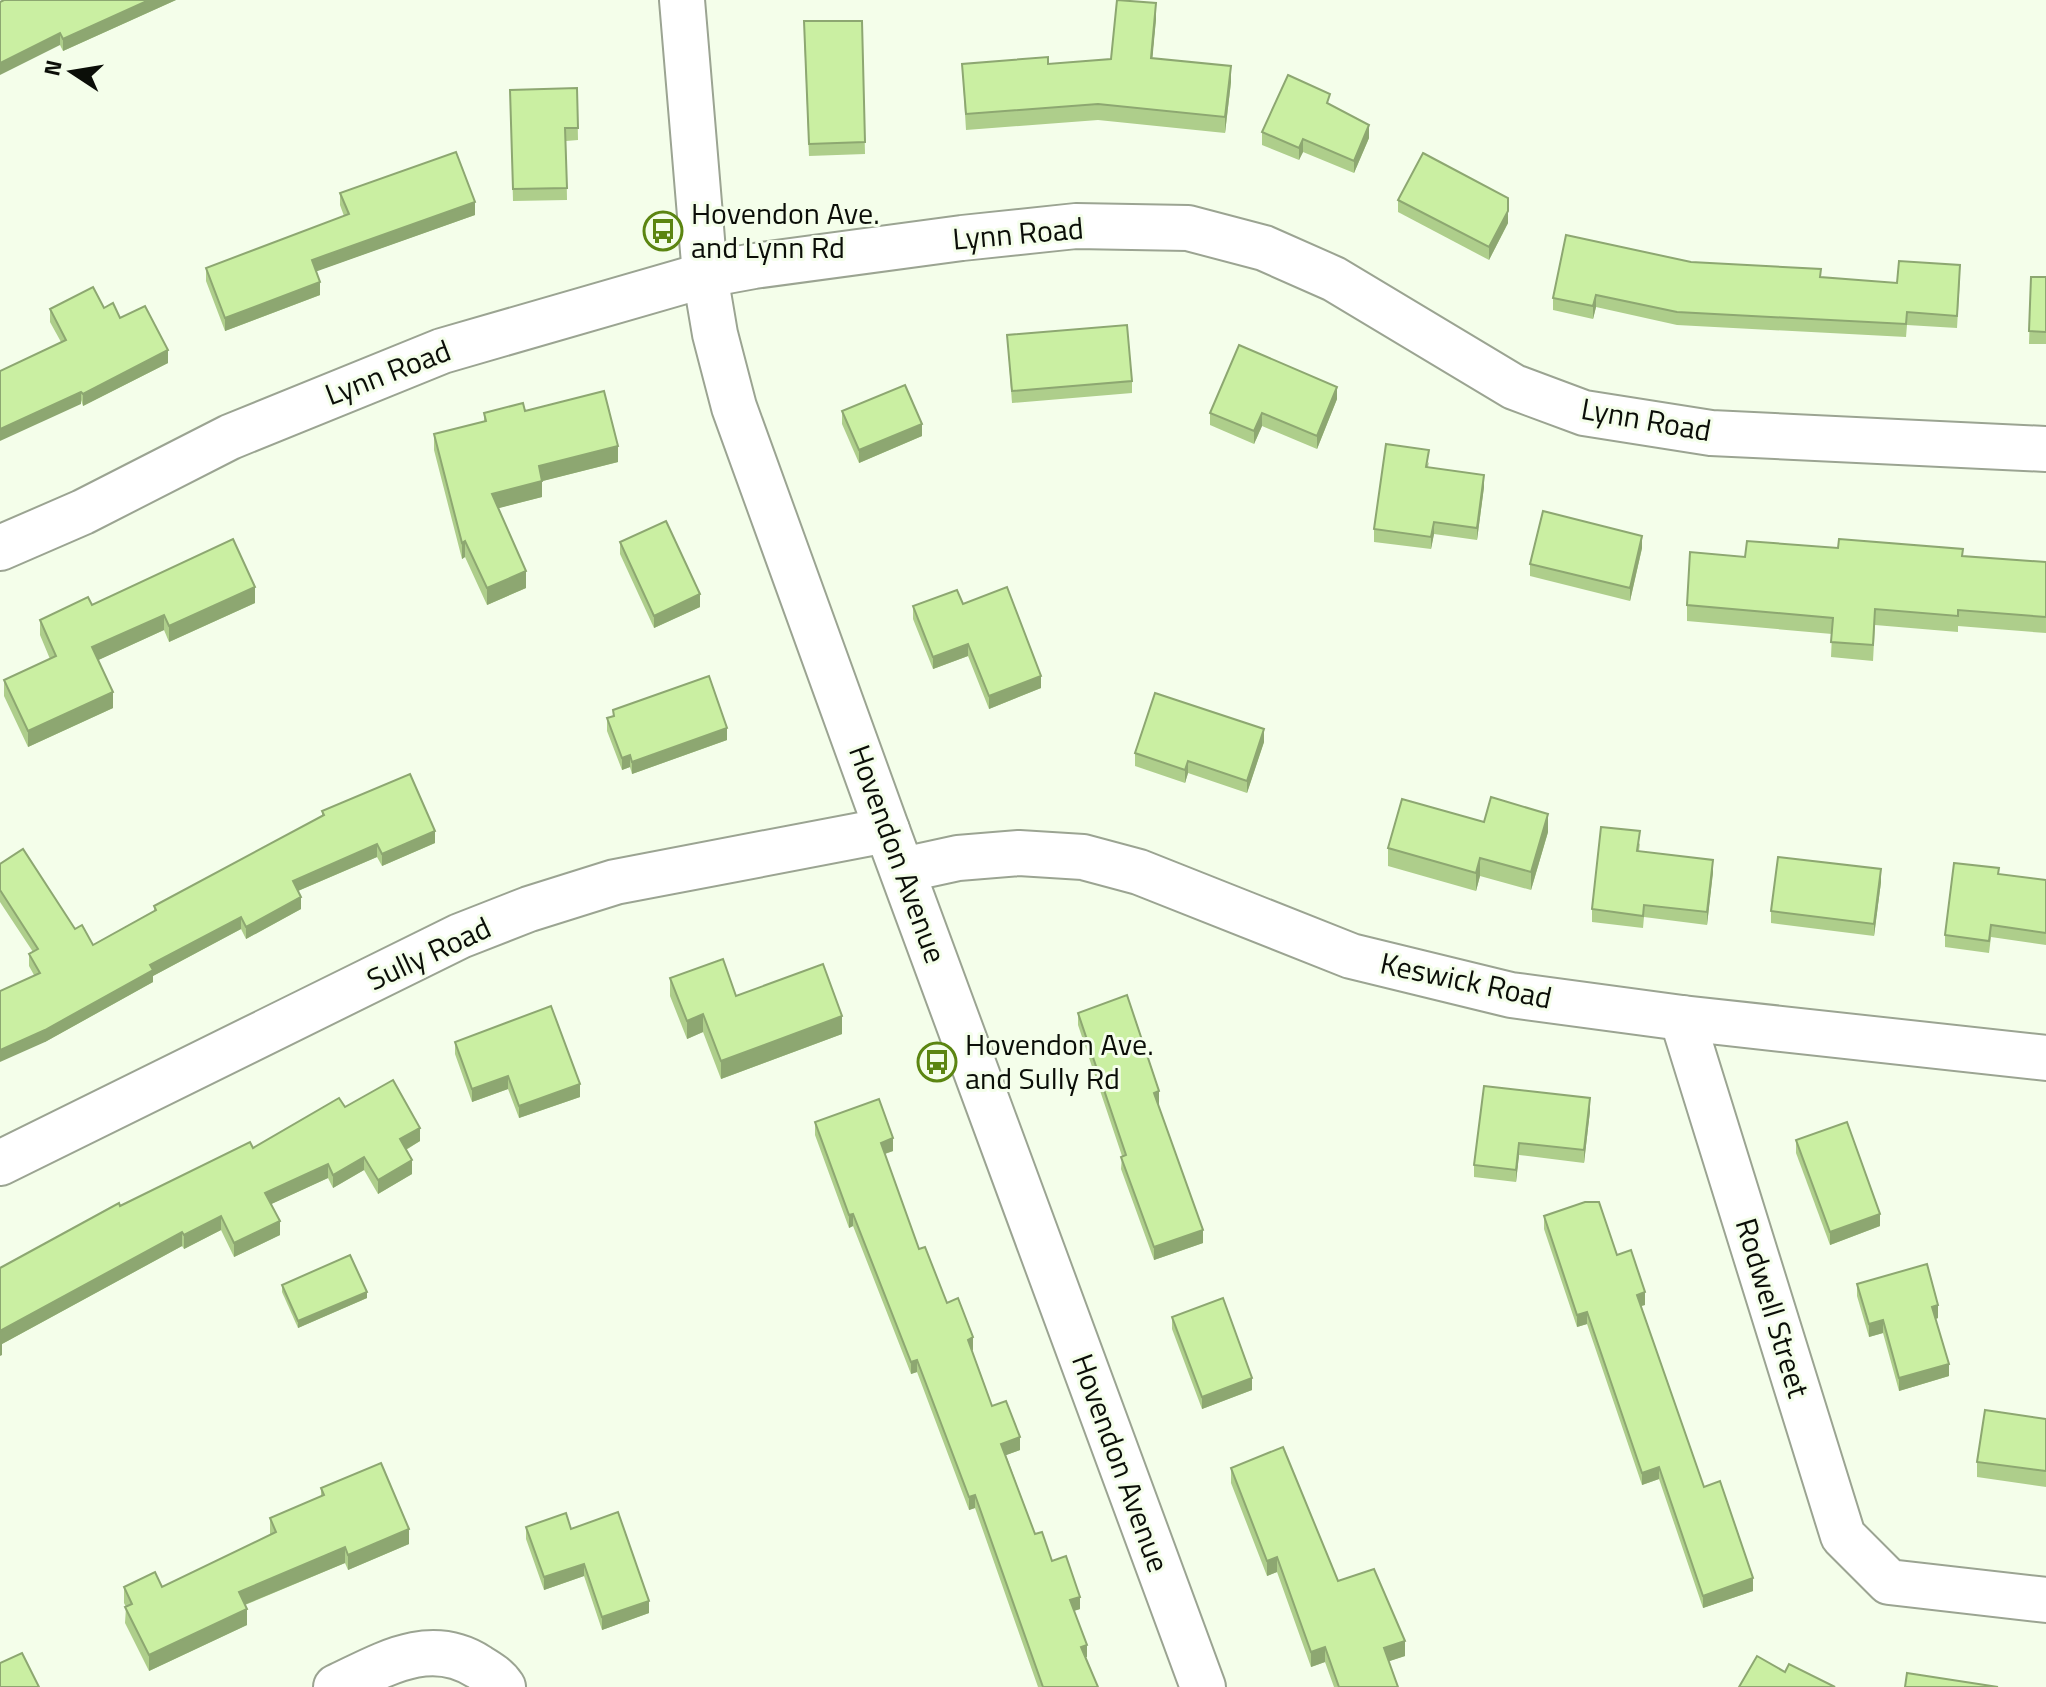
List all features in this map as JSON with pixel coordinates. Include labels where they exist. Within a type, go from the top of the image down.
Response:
[{"type":"street","name":"Hovendon Avenue","points":[[682,0],[705,275],[715,334],[734,407],[1203,1687]]},
{"type":"street","name":"Lynn Road","points":[[0,548],[83,512],[230,437],[429,356],[705,275],[962,238],[1076,226],[1188,228],[1264,248],[1334,279],[1514,387],[1584,413],[1711,433],[2046,449]]},
{"type":"street","name":"Sully Road","points":[[0,1163],[460,936],[529,909],[615,882],[887,830]]},
{"type":"street","name":"Keswick Road","points":[[903,870],[958,858],[1019,853],[1083,857],[1139,872],[1351,956],[1511,995],[1682,1018],[2046,1058]]},
{"type":"street","name":"Rodwell Street","points":[[1682,1018],[1843,1536],[1889,1582],[2046,1600]]},
{"type":"street","points":[[336,1687],[386,1664],[424,1652],[463,1656],[498,1679],[503,1687]]},
{"type":"building","points":[[149,0],[63,39],[60,33],[0,63],[0,2]]},
{"type":"building","points":[[1117,0],[1156,3],[1151,58],[1231,66],[1225,117],[1098,104],[966,114],[962,64],[1048,57],[1048,64],[1111,59]]},
{"type":"building","points":[[804,21],[862,21],[865,142],[809,144]]},
{"type":"building","points":[[1288,75],[1330,94],[1327,103],[1369,125],[1354,161],[1303,139],[1299,148],[1262,132]]},
{"type":"building","points":[[577,88],[578,128],[565,128],[567,188],[513,189],[510,90]]},
{"type":"building","points":[[456,152],[475,202],[312,260],[320,282],[225,318],[206,268],[349,214],[340,193]]},
{"type":"building","points":[[1423,153],[1508,198],[1508,211],[1489,247],[1398,200]]},
{"type":"building","points":[[1566,235],[1691,262],[1821,269],[1820,277],[1897,283],[1899,261],[1960,265],[1957,316],[1907,312],[1906,324],[1677,312],[1596,295],[1593,306],[1553,298]]},
{"type":"building","points":[[2031,277],[2046,277],[2046,332],[2029,331]]},
{"type":"building","points":[[93,287],[104,308],[113,303],[120,318],[145,306],[168,350],[83,394],[81,392],[0,429],[0,371],[66,340],[50,309]]},
{"type":"building","points":[[1127,325],[1132,381],[1012,391],[1007,335]]},
{"type":"building","points":[[1239,345],[1337,387],[1317,436],[1262,413],[1254,431],[1210,413]]},
{"type":"building","points":[[905,385],[922,424],[859,450],[842,411]]},
{"type":"building","points":[[604,391],[618,446],[539,466],[542,481],[492,494],[526,571],[487,588],[465,541],[462,543],[434,434],[486,421],[484,413],[523,403],[525,411]]},
{"type":"building","points":[[1386,444],[1429,450],[1426,467],[1484,475],[1477,528],[1434,522],[1431,537],[1374,529]]},
{"type":"building","points":[[1543,511],[1642,536],[1630,588],[1530,564]]},
{"type":"building","points":[[666,521],[700,594],[654,616],[620,542]]},
{"type":"building","points":[[233,539],[255,587],[169,626],[164,615],[92,647],[113,692],[28,731],[4,680],[56,656],[40,620],[88,597],[92,605]]},
{"type":"building","points":[[1839,539],[1963,549],[1962,556],[2046,562],[2046,617],[1958,610],[1958,616],[1875,609],[1873,645],[1831,642],[1833,618],[1687,605],[1690,552],[1745,557],[1747,541],[1838,548]]},
{"type":"building","points":[[1007,587],[1041,676],[989,696],[968,644],[933,657],[913,606],[957,590],[963,604]]},
{"type":"building","points":[[709,676],[727,728],[632,762],[630,755],[622,758],[607,718],[614,716],[613,710]]},
{"type":"building","points":[[1155,693],[1264,729],[1247,781],[1188,761],[1185,770],[1135,753]]},
{"type":"building","points":[[410,774],[435,831],[382,854],[377,844],[293,881],[301,897],[246,927],[241,917],[150,965],[153,970],[45,1030],[0,1050],[0,991],[40,973],[29,954],[38,949],[0,890],[0,864],[23,849],[75,929],[82,925],[93,945],[156,910],[154,906],[324,815],[322,811]]},
{"type":"building","points":[[1491,797],[1548,814],[1531,872],[1480,858],[1476,873],[1388,848],[1402,799],[1484,822]]},
{"type":"building","points":[[1601,827],[1640,831],[1637,851],[1713,860],[1707,912],[1644,905],[1643,916],[1592,909]]},
{"type":"building","points":[[1778,857],[1881,869],[1874,924],[1771,911]]},
{"type":"building","points":[[1954,863],[1999,868],[1998,874],[2046,880],[2046,933],[1991,925],[1989,941],[1945,935]]},
{"type":"building","points":[[723,959],[736,996],[823,964],[842,1016],[721,1061],[703,1014],[687,1021],[670,978]]},
{"type":"building","points":[[1127,995],[1159,1091],[1154,1093],[1203,1230],[1154,1247],[1121,1157],[1126,1155],[1078,1013]]},
{"type":"building","points":[[551,1006],[580,1084],[519,1106],[508,1076],[472,1089],[455,1042]]},
{"type":"building","points":[[393,1080],[420,1128],[400,1139],[412,1160],[378,1180],[364,1157],[333,1175],[328,1164],[265,1193],[280,1221],[234,1243],[221,1216],[184,1235],[182,1232],[0,1331],[0,1268],[119,1203],[120,1206],[250,1142],[253,1148],[339,1098],[345,1107]]},
{"type":"building","points":[[1484,1086],[1590,1098],[1584,1150],[1519,1143],[1516,1170],[1474,1165]]},
{"type":"building","points":[[879,1099],[893,1138],[881,1143],[919,1249],[925,1247],[947,1303],[958,1298],[973,1337],[968,1340],[992,1406],[1006,1401],[1020,1437],[1001,1444],[1035,1534],[1042,1532],[1052,1561],[1066,1556],[1080,1597],[1070,1600],[1087,1645],[1081,1647],[1098,1687],[1043,1687],[975,1495],[969,1497],[917,1360],[911,1362],[853,1214],[849,1215],[815,1122]]},
{"type":"building","points":[[1847,1122],[1880,1214],[1830,1232],[1796,1140]]},
{"type":"building","points":[[1585,1202],[1599,1202],[1617,1255],[1631,1250],[1645,1292],[1637,1295],[1704,1487],[1720,1481],[1753,1578],[1703,1596],[1659,1467],[1642,1473],[1587,1312],[1577,1315],[1544,1216]]},
{"type":"building","points":[[350,1255],[367,1292],[298,1321],[282,1285]]},
{"type":"building","points":[[1927,1264],[1938,1305],[1932,1307],[1949,1364],[1899,1378],[1883,1320],[1869,1324],[1857,1284]]},
{"type":"building","points":[[1223,1298],[1252,1378],[1202,1397],[1172,1317]]},
{"type":"building","points":[[1985,1410],[2046,1419],[2046,1471],[1977,1462]]},
{"type":"building","points":[[1283,1447],[1338,1581],[1374,1569],[1405,1641],[1384,1648],[1398,1687],[1339,1687],[1325,1647],[1311,1652],[1277,1557],[1267,1561],[1231,1468]]},
{"type":"building","points":[[381,1463],[409,1529],[348,1555],[345,1547],[239,1592],[247,1609],[149,1655],[125,1607],[132,1604],[124,1587],[155,1572],[162,1587],[276,1532],[270,1518],[324,1495],[321,1488]]},
{"type":"building","points":[[618,1512],[649,1601],[602,1617],[584,1564],[544,1577],[526,1527],[566,1513],[571,1529]]},
{"type":"building","points":[[22,1653],[39,1687],[0,1687],[0,1663]]},
{"type":"building","points":[[1757,1656],[1785,1672],[1789,1664],[1835,1687],[1739,1687]]},
{"type":"building","points":[[1907,1673],[1998,1687],[1905,1687]]},
{"type":"place","name":"Hovendon Ave. and Lynn Rd","points":[[663,231]]},
{"type":"place","name":"Hovendon Ave. and Sully Rd","points":[[937,1062]]}]
